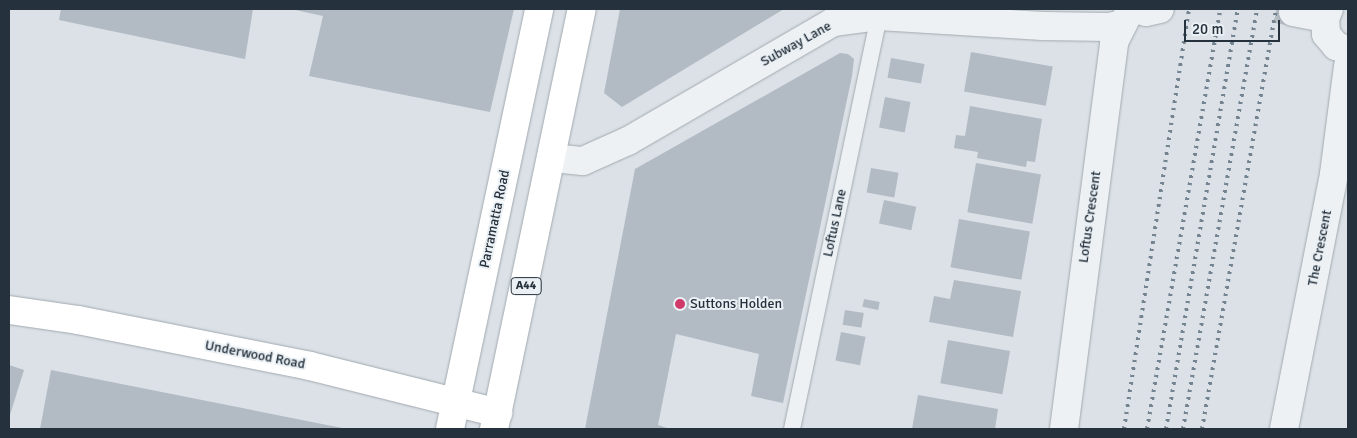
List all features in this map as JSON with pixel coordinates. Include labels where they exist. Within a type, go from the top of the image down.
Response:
[{"type":"main road","name":"Parramatta Road","points":[[450,429],[538,9]]},
{"type":"main road","name":"A44","points":[[496,421],[553,158],[582,9]]},
{"type":"main road","name":"Underwood Road","points":[[9,310],[78,320],[310,366],[456,403],[496,421]]},
{"type":"street","name":"Subway Lane","points":[[553,158],[582,161],[628,141],[834,22],[879,16],[1043,26],[1160,9]]},
{"type":"street","points":[[1293,12],[1327,14],[1324,26],[1330,41],[1348,50]]},
{"type":"street","name":"Loftus Crescent","points":[[1064,429],[1114,42],[1130,14]]},
{"type":"street","name":"The Crescent","points":[[1284,429],[1334,174],[1348,66]]},
{"type":"lane","name":"Loftus Lane","points":[[792,429],[879,16]]},
{"type":"building","points":[[61,9],[253,9],[245,59],[59,20]]},
{"type":"building","points":[[291,9],[514,9],[490,112],[309,76],[323,16]]},
{"type":"building","points":[[620,9],[784,9],[622,107],[604,93]]},
{"type":"building","points":[[971,52],[1053,66],[1046,106],[964,91]]},
{"type":"building","name":"Suttons Holden","points":[[840,53],[848,54],[854,59],[852,76],[783,403],[751,396],[759,354],[676,334],[658,425],[670,429],[585,429],[635,169]]},
{"type":"building","points":[[891,58],[924,64],[921,84],[888,78]]},
{"type":"building","points":[[885,97],[911,102],[905,132],[879,127]]},
{"type":"building","points":[[970,106],[1042,119],[1035,162],[1027,161],[1026,167],[977,158],[978,152],[954,148],[956,135],[965,136]]},
{"type":"building","points":[[976,163],[1041,174],[1032,224],[967,212]]},
{"type":"building","points":[[871,168],[899,173],[894,197],[867,193]]},
{"type":"building","points":[[884,200],[916,207],[911,230],[879,223]]},
{"type":"building","points":[[959,219],[1030,232],[1021,280],[950,267]]},
{"type":"building","points":[[954,280],[1021,291],[1013,337],[929,322],[934,296],[950,299]]},
{"type":"building","points":[[864,299],[880,302],[878,310],[862,307]]},
{"type":"building","points":[[845,310],[864,313],[861,328],[843,325]]},
{"type":"building","points":[[841,332],[866,337],[860,365],[835,360]]},
{"type":"building","points":[[948,340],[1010,351],[1002,394],[940,383]]},
{"type":"building","points":[[9,365],[24,370],[9,418]]},
{"type":"building","points":[[51,370],[342,428],[342,429],[40,429]]},
{"type":"building","points":[[918,395],[998,409],[995,429],[912,429]]},
{"type":"tunnel","points":[[1276,9],[1293,12]]},
{"type":"railway","points":[[1124,429],[1189,9]]},
{"type":"railway","points":[[1147,429],[1220,9]]},
{"type":"railway","points":[[1166,429],[1238,9]]},
{"type":"railway","points":[[1183,429],[1257,9]]},
{"type":"railway","points":[[1202,429],[1276,9]]},
{"type":"place","name":"Suttons Holden","points":[[680,304]]}]
